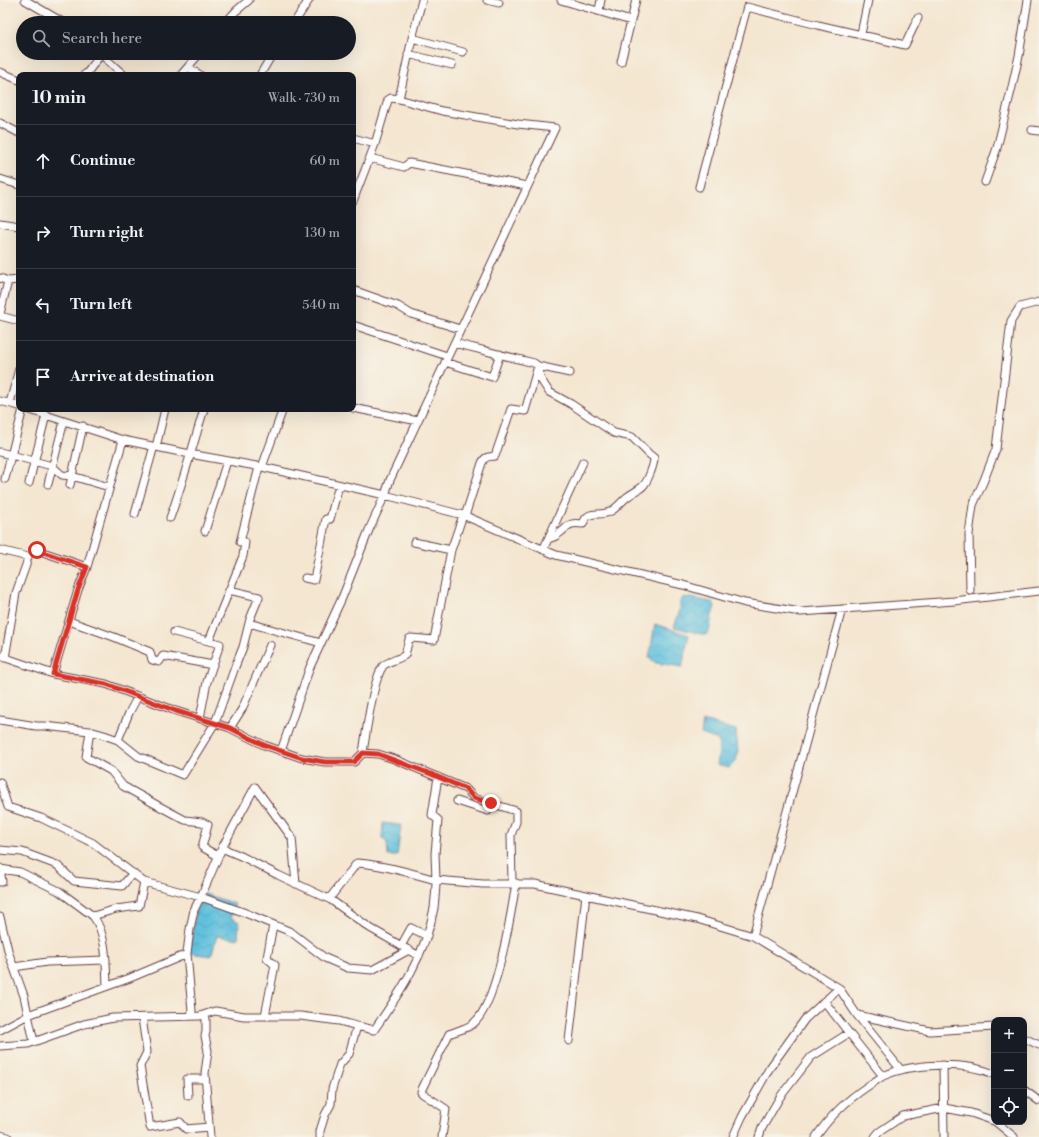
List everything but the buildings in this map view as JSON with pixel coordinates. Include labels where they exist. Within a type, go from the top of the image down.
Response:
[{"type":"street","points":[[25,0],[52,16]]},
{"type":"street","points":[[231,16],[249,0]]},
{"type":"street","points":[[299,16],[309,0]]},
{"type":"street","points":[[399,99],[408,54],[422,0]]},
{"type":"street","points":[[487,0],[499,3]]},
{"type":"street","points":[[561,0],[572,1],[631,21]]},
{"type":"street","points":[[599,10],[602,0]]},
{"type":"street","points":[[622,62],[636,0]]},
{"type":"street","points":[[861,34],[868,0]]},
{"type":"street","points":[[985,182],[996,148],[1012,87],[1019,56],[1028,0]]},
{"type":"street","points":[[699,187],[747,7],[905,45],[918,18]]},
{"type":"street","points":[[412,38],[463,52]]},
{"type":"street","points":[[408,54],[452,65]]},
{"type":"street","points":[[88,72],[97,60]]},
{"type":"street","points":[[107,60],[121,72]]},
{"type":"street","points":[[184,72],[194,60]]},
{"type":"street","points":[[262,72],[269,60]]},
{"type":"street","points":[[188,67],[196,72]]},
{"type":"street","points":[[0,72],[16,79]]},
{"type":"street","points":[[280,751],[310,667],[342,598],[390,480],[555,128],[518,124],[442,111],[391,98],[388,100],[375,144],[356,193]]},
{"type":"street","points":[[0,123],[16,131]]},
{"type":"street","points":[[356,139],[375,144]]},
{"type":"street","points":[[370,158],[404,167],[409,163],[527,186]]},
{"type":"street","points":[[0,179],[16,184]]},
{"type":"street","points":[[0,223],[16,226]]},
{"type":"street","points":[[0,278],[8,281],[16,280]]},
{"type":"street","points":[[8,281],[0,315],[16,319]]},
{"type":"street","points":[[356,291],[398,306],[411,314],[460,329]]},
{"type":"street","points":[[970,590],[969,534],[973,505],[996,449],[1011,321],[1020,307],[1039,302]]},
{"type":"street","points":[[356,326],[492,377],[500,354]]},
{"type":"street","points":[[454,343],[534,363],[538,366],[570,373]]},
{"type":"street","points":[[0,550],[28,556],[16,593],[3,657],[53,674],[106,684],[230,728],[280,751],[302,758],[325,762],[354,762],[363,753],[376,681],[384,666],[386,663],[399,659],[405,655],[410,638],[434,640],[451,550],[482,463],[484,458],[487,456],[495,456],[511,409],[524,411],[538,366]]},
{"type":"street","points":[[538,366],[540,378],[549,392],[571,404],[614,433],[632,437],[654,458],[654,464],[644,486],[628,497],[611,512],[592,514],[585,518],[583,524],[573,523],[568,525],[557,535],[548,539]]},
{"type":"street","points":[[10,404],[16,381]]},
{"type":"street","points":[[0,401],[16,405]]},
{"type":"street","points":[[356,409],[418,421]]},
{"type":"street","points":[[5,479],[22,412]]},
{"type":"street","points":[[36,412],[123,440],[261,467],[385,495],[464,516],[556,555],[680,584],[745,603],[801,612],[954,601],[1039,591]]},
{"type":"street","points":[[135,514],[164,412]]},
{"type":"street","points":[[170,518],[185,476],[203,412]]},
{"type":"street","points":[[208,641],[244,556],[246,542],[240,542],[261,467],[281,412]]},
{"type":"street","points":[[29,483],[46,415]]},
{"type":"street","points":[[48,484],[64,421]]},
{"type":"street","points":[[70,485],[83,426]]},
{"type":"street","points":[[53,674],[87,567],[123,440]]},
{"type":"street","points":[[0,452],[52,466],[62,475],[72,476],[109,487]]},
{"type":"street","points":[[205,531],[227,461]]},
{"type":"street","points":[[543,550],[583,462]]},
{"type":"street","points":[[305,578],[314,580],[326,519],[330,519],[339,485]]},
{"type":"street","points":[[414,542],[451,550]]},
{"type":"street","points":[[37,550],[87,567]]},
{"type":"street","points":[[0,720],[36,726],[90,731],[118,740],[138,756],[183,775],[215,723],[234,667],[244,647],[249,623],[259,597],[229,590]]},
{"type":"street","points":[[753,936],[842,609]]},
{"type":"street","points":[[69,621],[150,652],[152,660],[159,662],[163,656],[213,665]]},
{"type":"street","points":[[249,623],[321,643]]},
{"type":"street","points":[[174,632],[220,644],[207,682],[200,718]]},
{"type":"street","points":[[230,728],[242,709],[270,645]]},
{"type":"street","points":[[118,740],[128,713],[138,696]]},
{"type":"street","points":[[90,731],[86,756],[111,771],[123,786],[185,820],[202,822],[208,825],[202,847],[218,856]]},
{"type":"street","points":[[363,753],[378,754],[394,759],[466,789],[474,798],[516,811],[516,822],[511,835],[514,883],[508,931],[492,993],[484,1011],[474,1024],[449,1034],[422,1089],[423,1094],[446,1109],[442,1137]]},
{"type":"street","points":[[0,1046],[28,1044],[84,1024],[113,1018],[191,1016],[204,1015],[215,1011],[244,1016],[300,1016],[339,1021],[374,1030],[406,982],[419,956],[427,936],[434,909],[436,880],[435,854],[438,820],[432,815],[438,777]]},
{"type":"street","points":[[0,782],[8,807],[41,818],[93,843],[144,882],[201,897],[244,912],[291,932],[325,958],[348,968],[372,970],[409,950]]},
{"type":"street","points":[[191,1016],[192,1011],[187,954],[194,910],[218,856],[255,787],[292,838],[296,884]]},
{"type":"street","points":[[457,801],[488,811],[491,803]]},
{"type":"street","points":[[222,848],[244,857],[329,899],[370,928],[419,956]]},
{"type":"street","points":[[0,850],[22,852],[57,865],[74,881],[122,886],[133,873]]},
{"type":"street","points":[[329,899],[357,862],[436,880],[483,884],[535,884],[697,919],[753,936],[839,988],[857,1015],[901,1070]]},
{"type":"street","points":[[0,882],[2,882],[0,869],[20,872],[59,891],[93,916],[98,923],[106,954],[107,986]]},
{"type":"street","points":[[93,916],[116,909],[139,906],[144,882]]},
{"type":"street","points":[[569,1041],[586,895]]},
{"type":"street","points":[[0,916],[9,954],[24,996],[34,1042]]},
{"type":"street","points":[[265,1016],[274,965],[267,958],[273,925]]},
{"type":"street","points":[[401,946],[411,928],[427,936]]},
{"type":"street","points":[[0,1030],[28,1015],[107,986],[187,954]]},
{"type":"street","points":[[14,967],[47,962],[106,960]]},
{"type":"street","points":[[733,1137],[742,1117],[769,1069],[805,1019],[839,988]]},
{"type":"street","points":[[824,1001],[883,1076]]},
{"type":"street","points":[[204,1015],[206,1019],[205,1036],[208,1051],[205,1073],[210,1137]]},
{"type":"street","points":[[857,1015],[930,1031],[991,1027]]},
{"type":"street","points":[[142,1018],[147,1052],[140,1066],[150,1127],[180,1122],[186,1129],[209,1127]]},
{"type":"street","points":[[320,1137],[320,1131],[325,1115],[331,1104],[332,1089],[340,1064],[349,1054],[356,1026]]},
{"type":"street","points":[[759,1137],[762,1128],[780,1097],[811,1057],[849,1033]]},
{"type":"street","points":[[1027,1039],[1039,1045]]},
{"type":"street","points":[[943,1065],[944,1137]]},
{"type":"street","points":[[816,1137],[837,1110],[857,1093],[883,1076],[901,1070],[943,1065],[967,1067],[991,1073]]},
{"type":"street","points":[[188,1096],[187,1079],[204,1079]]},
{"type":"street","points":[[1027,1092],[1039,1101]]},
{"type":"street","points":[[875,1137],[879,1132],[903,1116],[944,1108],[971,1113],[991,1120]]},
{"type":"street","points":[[1000,1125],[1014,1137]]},
{"type":"street","points":[[0,1135],[8,1137]]},
{"type":"water","points":[[684,597],[713,602],[715,607],[709,632],[705,635],[674,627],[680,610],[680,601]]},
{"type":"water","points":[[655,624],[689,635],[682,667],[656,663],[649,658]]},
{"type":"water","points":[[703,721],[736,730],[738,752],[736,761],[729,768],[717,765],[719,751],[718,740],[701,734]]},
{"type":"water","points":[[383,823],[401,825],[397,856],[388,856],[387,843],[382,838]]},
{"type":"water","points":[[205,894],[235,904],[231,918],[239,922],[238,939],[217,936],[211,956],[189,953],[196,910]]},
{"type":"route","points":[[37,550],[87,567],[78,590],[53,674],[106,684],[176,711],[230,728],[264,745],[302,758],[325,762],[354,762],[363,753],[368,752],[378,754],[394,759],[466,789],[474,798],[491,803]]}]
